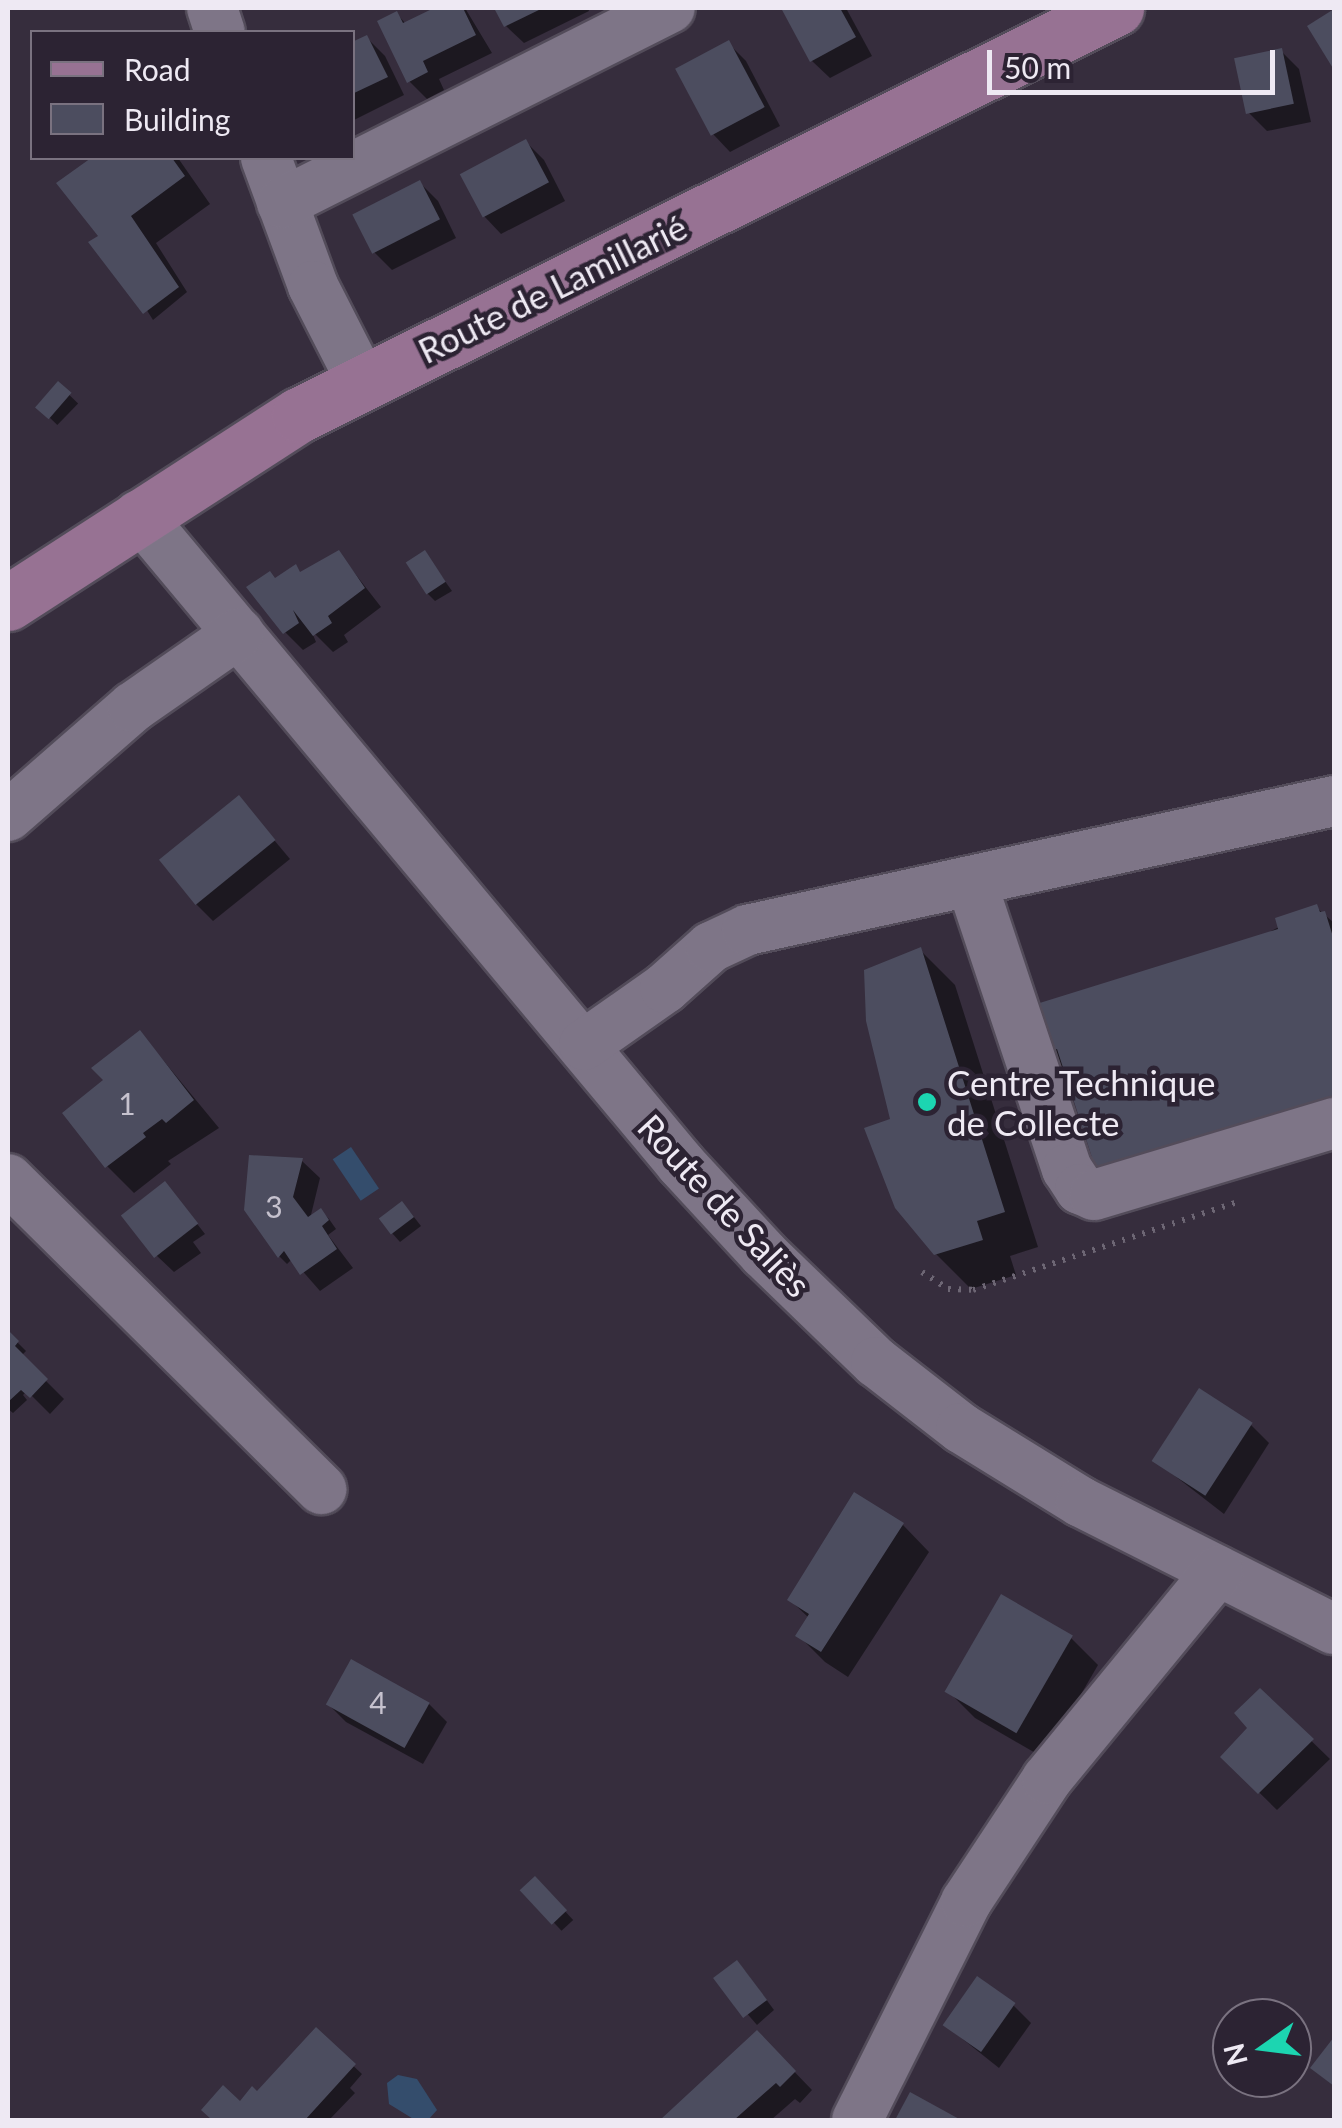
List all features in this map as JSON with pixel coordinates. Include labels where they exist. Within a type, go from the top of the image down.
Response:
[{"type":"main road","name":"Route de Lamillarié","points":[[8,603],[139,515],[299,416],[362,382],[1116,8]]},
{"type":"street","points":[[355,145],[670,8]]},
{"type":"street","points":[[320,160],[274,180],[330,324],[362,382]]},
{"type":"street","name":"Route de Saliès","points":[[139,515],[728,1215],[876,1362],[960,1428],[1025,1467],[1334,1629]]},
{"type":"street","points":[[8,816],[133,707],[238,633]]},
{"type":"street","points":[[584,1046],[664,988],[711,947],[747,930],[977,903],[1334,801]]},
{"type":"street","points":[[977,903],[1067,1169],[1080,1189],[1094,1194],[1334,1123]]},
{"type":"street","points":[[8,1179],[321,1490]]},
{"type":"street","points":[[857,2120],[976,1887],[1047,1779],[1218,1571]]},
{"type":"path","points":[[922,1272],[948,1289],[973,1290],[1244,1200]]},
{"type":"water","points":[[351,1147],[379,1188],[361,1201],[333,1159]]},
{"type":"water","points":[[398,2075],[417,2079],[437,2110],[428,2120],[415,2120],[389,2104],[387,2083]]},
{"type":"building","points":[[434,8],[463,8],[476,35],[423,61],[428,72],[407,83],[377,21],[397,11],[403,23]]},
{"type":"building","points":[[494,8],[543,8],[504,27]]},
{"type":"building","points":[[781,8],[840,8],[856,37],[810,62]]},
{"type":"building","points":[[1334,9],[1334,70],[1307,26]]},
{"type":"building","points":[[367,35],[388,77],[355,93],[355,41]]},
{"type":"building","points":[[729,40],[765,107],[711,136],[675,69]]},
{"type":"building","points":[[1282,48],[1294,104],[1246,114],[1234,58]]},
{"type":"building","points":[[526,139],[549,182],[483,217],[460,174]]},
{"type":"building","points":[[88,160],[173,160],[185,176],[131,216],[179,287],[143,314],[88,242],[98,236],[56,183]]},
{"type":"building","points":[[420,180],[440,219],[372,254],[352,215]]},
{"type":"building","points":[[58,381],[72,393],[49,419],[35,407]]},
{"type":"building","points":[[339,550],[365,588],[328,616],[332,623],[313,636],[293,610],[299,623],[283,634],[246,587],[270,571],[275,578],[296,564],[300,572]]},
{"type":"building","points":[[425,550],[446,582],[426,594],[406,563]]},
{"type":"building","points":[[239,795],[276,840],[195,905],[159,860]]},
{"type":"building","points":[[1317,904],[1320,912],[1325,911],[1334,940],[1334,1097],[1097,1173],[1057,1049],[1045,1053],[1030,1006],[1278,929],[1275,918]]},
{"type":"building","name":"Centre Technique de Collecte","points":[[921,947],[1005,1212],[977,1221],[983,1240],[934,1255],[895,1208],[864,1128],[890,1119],[866,1021],[864,970]]},
{"type":"building","points":[[140,1030],[194,1100],[166,1123],[162,1119],[143,1133],[146,1137],[105,1168],[62,1113],[103,1080],[91,1068]]},
{"type":"building","points":[[249,1155],[303,1158],[293,1197],[308,1217],[321,1208],[329,1220],[322,1226],[337,1249],[300,1275],[284,1251],[278,1258],[244,1210]]},
{"type":"building","points":[[165,1181],[198,1224],[154,1258],[121,1215]]},
{"type":"building","points":[[402,1201],[414,1217],[391,1234],[379,1218]]},
{"type":"building","points":[[8,1330],[19,1341],[15,1346],[48,1379],[30,1398],[21,1390],[8,1402]]},
{"type":"building","points":[[1199,1388],[1253,1423],[1205,1496],[1152,1461]]},
{"type":"building","points":[[854,1492],[904,1523],[821,1652],[795,1636],[809,1614],[787,1600]]},
{"type":"building","points":[[1001,1594],[1073,1636],[1016,1733],[944,1692]]},
{"type":"building","points":[[351,1659],[430,1703],[405,1748],[326,1704]]},
{"type":"building","points":[[1260,1688],[1314,1739],[1258,1794],[1220,1757],[1247,1728],[1234,1713]]},
{"type":"building","points":[[535,1876],[567,1910],[552,1925],[520,1890]]},
{"type":"building","points":[[737,1960],[767,2000],[743,2018],[713,1978]]},
{"type":"building","points":[[977,1976],[1016,2003],[981,2052],[943,2025]]},
{"type":"building","points":[[316,2027],[356,2064],[305,2120],[212,2120],[201,2110],[223,2085],[240,2101],[252,2086],[257,2091]]},
{"type":"building","points":[[757,2030],[796,2071],[780,2087],[776,2083],[734,2120],[660,2120]]},
{"type":"building","points":[[1334,2037],[1334,2086],[1312,2065]]},
{"type":"building","points":[[910,2092],[961,2120],[895,2120]]},
{"type":"place","name":"Centre Technique de Collecte","points":[[927,1102]]}]
